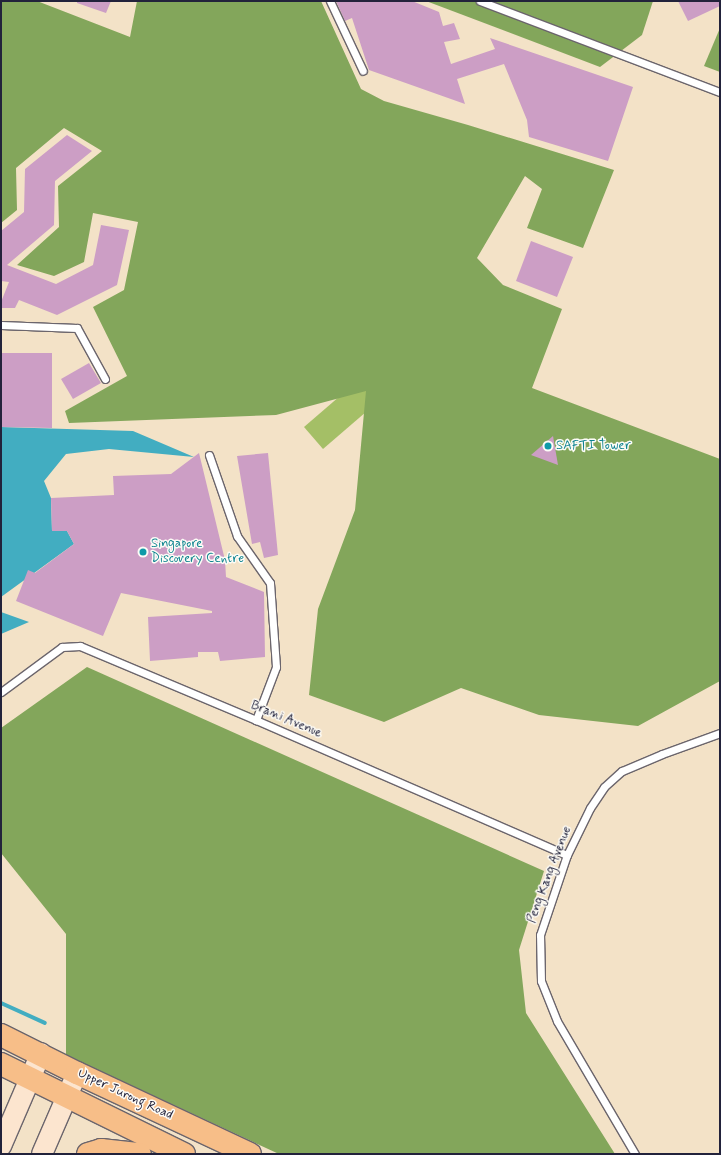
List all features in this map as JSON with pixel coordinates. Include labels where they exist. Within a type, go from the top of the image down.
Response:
[{"type":"main road","name":"Upper Jurong Road","points":[[1,1035],[40,1053],[77,1073],[250,1154]]},
{"type":"main road","points":[[1,1146],[40,1053]]},
{"type":"main road","name":"Upper Jurong Road","points":[[1,1064],[184,1154]]},
{"type":"main road","points":[[42,1154],[77,1073]]},
{"type":"main road","points":[[88,1154],[101,1150],[140,1154]]},
{"type":"lane","points":[[330,1],[363,71]]},
{"type":"lane","points":[[481,1],[720,92]]},
{"type":"lane","points":[[1,325],[77,328],[106,379]]},
{"type":"lane","points":[[209,455],[237,536],[270,583],[276,667],[256,720]]},
{"type":"lane","name":"Brani Avenue","points":[[1,692],[62,647],[80,646],[256,720],[567,855]]},
{"type":"lane","name":"Peng Kang Avenue","points":[[635,1154],[557,1021],[541,981],[540,935],[567,855],[604,787],[622,772],[662,754],[720,733]]},
{"type":"green space","points":[[1,1],[37,1],[130,37],[137,1],[321,1],[361,89],[384,101],[614,170],[583,248],[527,228],[542,189],[525,176],[477,258],[503,285],[562,309],[532,388],[720,459],[720,681],[638,726],[539,715],[461,688],[384,722],[309,695],[318,609],[355,510],[366,391],[276,415],[69,423],[65,411],[127,376],[93,307],[124,290],[138,222],[93,213],[84,262],[54,276],[17,265],[59,227],[58,186],[102,151],[64,128],[16,168],[17,210],[1,223]]},
{"type":"green space","points":[[426,1],[653,1],[642,35],[600,67]]},
{"type":"green space","points":[[720,28],[720,72],[704,66]]},
{"type":"green space","points":[[369,371],[388,393],[323,449],[304,427]]},
{"type":"green space","points":[[87,667],[544,871],[519,950],[526,1013],[615,1154],[279,1154],[66,1055],[66,934],[1,853],[1,728]]},
{"type":"water","points":[[1,427],[133,431],[194,457],[109,449],[66,454],[44,481],[51,498],[52,531],[67,531],[74,544],[1,597]]},
{"type":"water","points":[[1,612],[29,622],[1,634]]},
{"type":"building","points":[[77,1],[111,1],[106,13],[77,3]]},
{"type":"building","points":[[336,1],[412,1],[439,12],[443,26],[454,23],[460,39],[444,42],[451,64],[495,49],[490,38],[633,87],[608,161],[529,137],[527,120],[504,64],[457,79],[465,104],[369,70],[352,18],[345,21]]},
{"type":"building","points":[[678,1],[720,1],[720,6],[688,21]]},
{"type":"building","points":[[67,135],[92,151],[55,181],[54,225],[7,265],[56,284],[93,265],[101,225],[129,230],[117,285],[57,315],[19,300],[15,308],[1,308],[1,302],[9,282],[1,281],[1,231],[24,212],[25,169]]},
{"type":"building","points":[[531,241],[573,257],[557,297],[516,281]]},
{"type":"building","points":[[1,353],[52,353],[52,428],[1,427]]},
{"type":"building","points":[[89,363],[101,383],[73,399],[61,379]]},
{"type":"building","name":"SAFTI Tower","points":[[553,436],[558,465],[531,455]]},
{"type":"building","name":"Singapore Discovery Centre","points":[[199,453],[225,560],[226,577],[264,592],[265,657],[220,661],[218,652],[198,652],[198,657],[150,661],[148,617],[212,613],[212,611],[121,593],[103,636],[16,601],[28,570],[35,573],[74,544],[67,531],[52,531],[51,498],[114,495],[113,476],[171,474]]},
{"type":"building","points":[[268,453],[278,555],[264,558],[260,542],[252,544],[237,456]]},
{"type":"waterway","points":[[1,1003],[45,1023]]},
{"type":"place","name":"SAFTI Tower","points":[[548,446]]},
{"type":"place","name":"Singapore Discovery Centre","points":[[143,552]]}]
